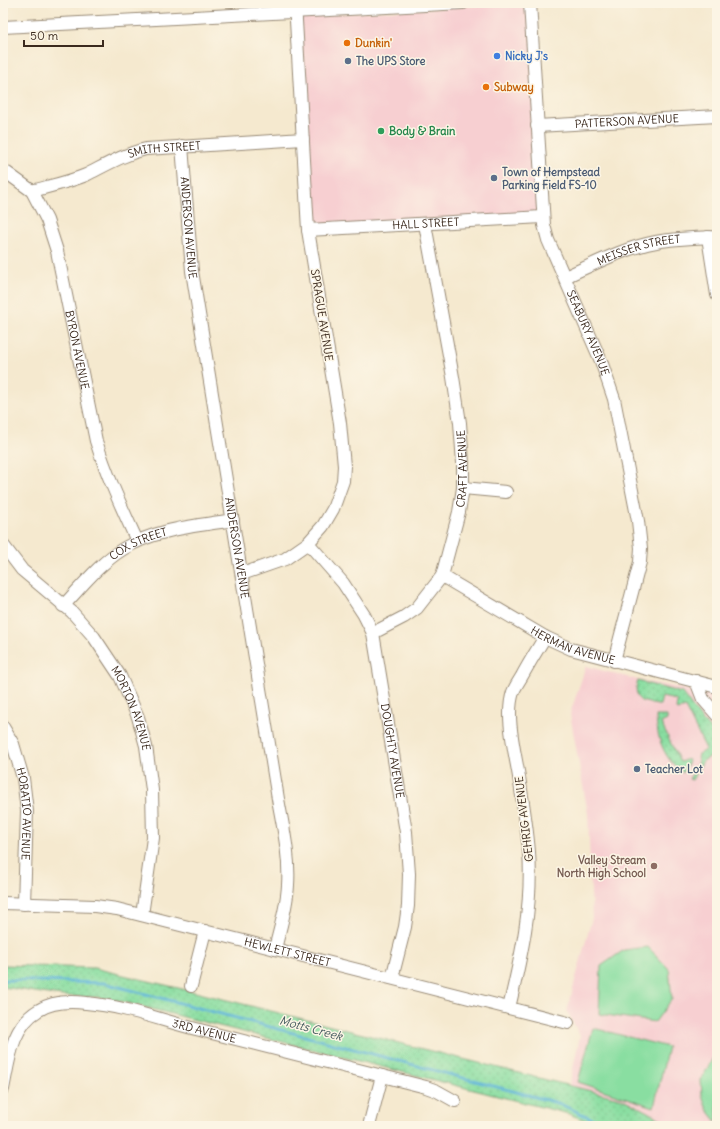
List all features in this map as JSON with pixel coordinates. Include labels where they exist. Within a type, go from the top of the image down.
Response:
[{"type":"street","points":[[3,27],[295,8],[463,3]]},
{"type":"street","name":"SEABURY AVENUE","points":[[530,3],[542,217],[546,235],[601,362],[614,399],[638,521],[641,548],[640,562],[614,661]]},
{"type":"street","name":"SPRAGUE AVENUE","points":[[242,574],[285,559],[308,543],[323,526],[333,509],[343,481],[344,466],[340,423],[308,230],[295,8]]},
{"type":"street","name":"PATTERSON AVENUE","points":[[537,126],[717,116]]},
{"type":"street","name":"SMITH STREET","points":[[32,191],[84,175],[136,151],[146,149],[303,139]]},
{"type":"street","name":"ANDERSON AVENUE","points":[[182,146],[192,271],[286,845],[288,868],[286,905],[275,949]]},
{"type":"street","name":"BYRON AVENUE","points":[[3,170],[32,191],[47,220],[57,251],[96,441],[113,489],[137,541]]},
{"type":"street","name":"HALL STREET","points":[[308,230],[542,217]]},
{"type":"street","name":"CRAFT AVENUE","points":[[373,633],[404,618],[416,608],[442,576],[459,512],[463,488],[460,423],[425,224]]},
{"type":"street","points":[[712,237],[717,295]]},
{"type":"street","name":"MEISSER STREET","points":[[565,277],[639,246],[656,242],[712,237]]},
{"type":"street","points":[[463,488],[506,492]]},
{"type":"street","name":"COX STREET","points":[[63,606],[110,558],[122,549],[137,541],[170,530],[233,520]]},
{"type":"street","name":"DOUGHTY AVENUE","points":[[308,543],[343,583],[364,615],[373,633],[406,832],[410,874],[405,927],[392,978]]},
{"type":"street","name":"MORTON AVENUE","points":[[3,545],[22,570],[72,612],[94,637],[120,676],[138,717],[146,746],[152,790],[154,838],[142,915]]},
{"type":"street","name":"HERMAN AVENUE","points":[[442,576],[545,637],[571,649],[717,686]]},
{"type":"street","name":"GEHRIG AVENUE","points":[[509,1008],[524,945],[529,908],[530,878],[525,812],[513,743],[510,705],[513,692],[545,637]]},
{"type":"street","points":[[696,681],[703,699],[717,715]]},
{"type":"street","name":"HORATIO AVENUE","points":[[3,727],[13,744],[24,778],[27,811],[24,904]]},
{"type":"street","name":"HEWLETT STREET","points":[[3,904],[95,906],[117,909],[568,1023]]},
{"type":"street","points":[[191,986],[205,931]]},
{"type":"street","name":"3RD AVENUE","points":[[3,1089],[13,1041],[20,1026],[26,1019],[39,1010],[54,1004],[69,1002],[114,1007],[198,1030],[426,1087],[455,1101]]},
{"type":"street","points":[[369,1126],[382,1076]]},
{"type":"shaded area","points":[[530,3],[542,217],[310,230],[297,16]]},
{"type":"shaded area","name":"Valley Stream North High School","points":[[586,666],[638,680],[717,695],[717,1126],[674,1126],[623,1099],[569,1086],[580,1036],[567,1011],[592,918],[588,814],[570,714]]},
{"type":"green space","points":[[638,681],[682,693],[702,720],[717,736],[717,752],[703,761],[692,780],[689,779],[697,765],[699,754],[706,749],[685,707],[677,710],[676,700],[662,697],[660,705],[641,701],[637,697],[636,687]]},
{"type":"green space","points":[[656,716],[667,716],[667,720],[661,723],[680,762],[688,759],[689,761],[683,773],[666,755],[658,733]]},
{"type":"green space","points":[[648,947],[669,969],[672,999],[655,1022],[599,1014],[601,966],[624,950]]},
{"type":"green space","points":[[3,965],[94,968],[199,993],[623,1099],[674,1126],[599,1126],[569,1114],[120,1001],[98,997],[61,996],[3,987]]},
{"type":"green space","points":[[593,1028],[668,1047],[654,1107],[578,1082]]},
{"type":"green space","points":[[717,1054],[717,1122],[707,1109],[702,1095],[701,1080],[714,1056]]},
{"type":"waterway","name":"Motts Creek","points":[[3,980],[104,983],[558,1103],[608,1126]]},
{"type":"place","name":"Dunkin'","points":[[347,43]]},
{"type":"place","name":"Nicky J's","points":[[497,56]]},
{"type":"place","name":"The UPS Store","points":[[348,61]]},
{"type":"place","name":"Subway","points":[[486,87]]},
{"type":"place","name":"Body & Brain","points":[[381,131]]},
{"type":"place","name":"Town of Hempstead Parking Field FS-10","points":[[494,178]]},
{"type":"place","name":"Teacher Lot","points":[[637,769]]},
{"type":"place","name":"Valley Stream North High School","points":[[654,866]]}]
